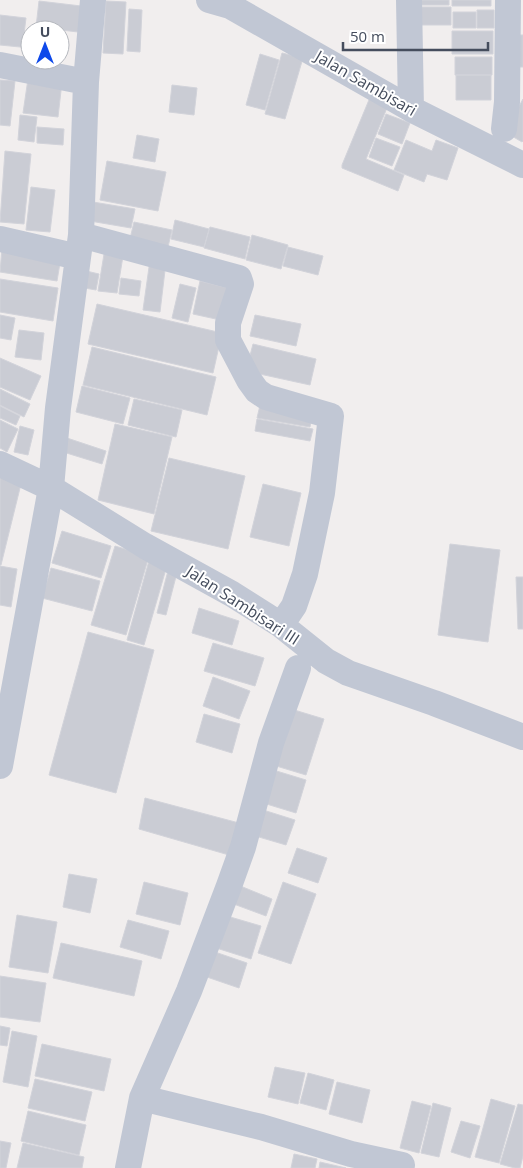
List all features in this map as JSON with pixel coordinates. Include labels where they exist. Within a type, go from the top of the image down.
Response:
[{"type":"street","name":"Jalan Sambisari","points":[[209,0],[230,6],[411,110],[523,165]]},
{"type":"street","points":[[409,0],[411,110]]},
{"type":"street","points":[[504,129],[507,102],[508,0]]},
{"type":"street","points":[[0,766],[51,488],[58,408],[80,246],[91,1]]},
{"type":"street","points":[[0,65],[86,82]]},
{"type":"street","points":[[0,238],[80,246],[239,278],[241,284],[228,322],[228,340],[249,380],[257,391],[266,397],[331,416],[322,493],[305,574],[294,606],[281,625]]},
{"type":"street","name":"Jalan Sambisari III","points":[[0,464],[51,488],[281,625],[326,661],[348,673],[523,737]]},
{"type":"street","points":[[128,1168],[142,1098],[189,990],[229,886],[243,847],[271,743],[298,668]]},
{"type":"street","points":[[142,1098],[260,1127],[351,1154],[402,1165]]},
{"type":"building","points":[[412,0],[449,0],[449,5],[412,5]]},
{"type":"building","points":[[452,0],[491,0],[491,6],[452,6]]},
{"type":"building","points":[[39,1],[81,6],[78,32],[70,31],[70,20],[37,20]]},
{"type":"building","points":[[106,1],[126,2],[123,54],[103,53]]},
{"type":"building","points":[[412,7],[451,7],[451,25],[412,25]]},
{"type":"building","points":[[129,9],[142,10],[140,52],[127,51]]},
{"type":"building","points":[[477,10],[494,10],[494,28],[477,28]]},
{"type":"building","points":[[453,12],[476,12],[476,28],[453,28]]},
{"type":"building","points":[[0,15],[26,18],[26,20],[20,20],[20,47],[0,45]]},
{"type":"building","points":[[452,31],[493,31],[493,54],[452,54]]},
{"type":"building","points":[[516,35],[523,35],[523,67],[517,67]]},
{"type":"building","points":[[282,53],[303,58],[285,119],[265,114]]},
{"type":"building","points":[[260,54],[279,60],[265,110],[246,105]]},
{"type":"building","points":[[455,57],[492,57],[492,75],[455,75]]},
{"type":"building","points":[[456,75],[491,75],[491,100],[456,100]]},
{"type":"building","points":[[28,79],[62,82],[58,117],[23,113]]},
{"type":"building","points":[[0,80],[15,81],[10,126],[0,125]]},
{"type":"building","points":[[172,85],[197,88],[194,115],[169,112]]},
{"type":"building","points":[[371,95],[389,103],[366,159],[404,175],[398,191],[342,168]]},
{"type":"building","points":[[523,99],[523,141],[522,142],[505,132]]},
{"type":"building","points":[[386,114],[410,123],[402,144],[378,134]]},
{"type":"building","points":[[20,115],[37,117],[34,142],[18,140]]},
{"type":"building","points":[[37,127],[64,129],[63,145],[37,143]]},
{"type":"building","points":[[137,135],[159,139],[155,162],[133,158]]},
{"type":"building","points":[[376,138],[400,147],[392,166],[369,157]]},
{"type":"building","points":[[406,140],[432,151],[436,140],[458,148],[447,180],[427,174],[424,182],[394,170]]},
{"type":"building","points":[[5,151],[31,154],[24,224],[0,222]]},
{"type":"building","points":[[107,161],[166,172],[158,211],[100,200]]},
{"type":"building","points":[[31,187],[55,190],[50,232],[26,230]]},
{"type":"building","points":[[87,201],[135,209],[131,228],[84,220]]},
{"type":"building","points":[[175,220],[209,229],[204,247],[171,239]]},
{"type":"building","points":[[134,222],[172,230],[167,251],[129,243]]},
{"type":"building","points":[[210,227],[250,237],[245,259],[204,248]]},
{"type":"building","points":[[252,235],[288,245],[281,269],[246,260]]},
{"type":"building","points":[[288,247],[323,256],[318,275],[283,266]]},
{"type":"building","points":[[2,248],[61,257],[57,281],[0,272]]},
{"type":"building","points":[[104,254],[123,256],[117,293],[98,291]]},
{"type":"building","points":[[150,260],[166,262],[160,312],[143,310]]},
{"type":"building","points":[[82,270],[99,274],[96,290],[79,287]]},
{"type":"building","points":[[121,278],[141,281],[139,296],[119,294]]},
{"type":"building","points":[[0,279],[58,288],[53,321],[0,312]]},
{"type":"building","points":[[200,281],[232,289],[225,321],[193,314]]},
{"type":"building","points":[[180,284],[196,288],[188,322],[172,318]]},
{"type":"building","points":[[97,304],[222,333],[213,373],[88,344]]},
{"type":"building","points":[[0,315],[15,318],[11,340],[0,338]]},
{"type":"building","points":[[255,315],[301,324],[296,346],[250,336]]},
{"type":"building","points":[[19,330],[44,333],[41,360],[15,357]]},
{"type":"building","points":[[253,344],[316,359],[310,385],[246,371]]},
{"type":"building","points":[[92,347],[216,377],[207,415],[83,385]]},
{"type":"building","points":[[0,358],[41,376],[30,400],[0,387]]},
{"type":"building","points":[[82,386],[130,398],[123,424],[76,412]]},
{"type":"building","points":[[0,389],[30,404],[24,417],[0,405]]},
{"type":"building","points":[[134,399],[182,410],[176,437],[128,425]]},
{"type":"building","points":[[261,401],[313,411],[310,427],[257,418]]},
{"type":"building","points":[[0,406],[20,416],[16,425],[0,418]]},
{"type":"building","points":[[257,419],[313,429],[310,441],[255,431]]},
{"type":"building","points":[[0,420],[18,429],[7,452],[0,448]]},
{"type":"building","points":[[115,424],[172,437],[154,514],[98,500]]},
{"type":"building","points":[[20,426],[34,430],[28,455],[14,452]]},
{"type":"building","points":[[64,437],[106,451],[102,464],[60,451]]},
{"type":"building","points":[[169,458],[245,476],[228,549],[151,531]]},
{"type":"building","points":[[0,471],[22,480],[1,565],[0,565]]},
{"type":"building","points":[[263,484],[301,493],[289,546],[250,537]]},
{"type":"building","points":[[62,531],[111,546],[101,578],[52,563]]},
{"type":"building","points":[[450,544],[500,550],[488,642],[438,635]]},
{"type":"building","points":[[115,546],[149,556],[126,635],[91,625]]},
{"type":"building","points":[[150,557],[168,562],[144,645],[127,640]]},
{"type":"building","points":[[170,563],[179,565],[166,615],[157,613]]},
{"type":"building","points":[[0,566],[17,569],[11,607],[0,605]]},
{"type":"building","points":[[51,568],[100,581],[92,611],[42,598]]},
{"type":"building","points":[[516,577],[523,577],[523,629],[518,629]]},
{"type":"building","points":[[199,608],[239,621],[232,645],[192,633]]},
{"type":"building","points":[[88,632],[154,650],[116,793],[49,775]]},
{"type":"building","points":[[213,643],[264,658],[255,686],[204,671]]},
{"type":"building","points":[[213,677],[250,691],[239,719],[203,706]]},
{"type":"building","points":[[291,709],[324,719],[306,775],[273,765]]},
{"type":"building","points":[[204,714],[240,724],[232,753],[196,742]]},
{"type":"building","points":[[270,769],[306,780],[296,813],[260,802]]},
{"type":"building","points":[[145,798],[239,823],[229,855],[139,829]]},
{"type":"building","points":[[260,809],[295,820],[286,845],[252,835]]},
{"type":"building","points":[[297,848],[327,858],[318,883],[288,873]]},
{"type":"building","points":[[69,874],[97,879],[90,913],[63,907]]},
{"type":"building","points":[[144,882],[188,893],[180,925],[136,914]]},
{"type":"building","points":[[283,882],[316,894],[291,964],[258,953]]},
{"type":"building","points":[[238,885],[272,899],[266,916],[231,903]]},
{"type":"building","points":[[220,914],[261,926],[251,959],[210,946]]},
{"type":"building","points":[[17,915],[57,922],[48,973],[9,967]]},
{"type":"building","points":[[128,920],[169,931],[161,959],[120,947]]},
{"type":"building","points":[[61,943],[142,961],[134,996],[53,978]]},
{"type":"building","points":[[212,951],[247,963],[239,988],[204,976]]},
{"type":"building","points":[[0,976],[46,983],[40,1022],[0,1017]]},
{"type":"building","points":[[0,1026],[10,1028],[7,1046],[0,1045]]},
{"type":"building","points":[[12,1031],[37,1036],[28,1087],[3,1082]]},
{"type":"building","points":[[42,1044],[111,1059],[104,1091],[35,1076]]},
{"type":"building","points":[[275,1067],[305,1073],[298,1104],[268,1097]]},
{"type":"building","points":[[308,1073],[334,1080],[326,1110],[300,1103]]},
{"type":"building","points":[[35,1079],[92,1092],[85,1121],[28,1108]]},
{"type":"building","points":[[337,1082],[370,1090],[362,1123],[329,1114]]},
{"type":"building","points":[[491,1099],[515,1106],[499,1163],[475,1157]]},
{"type":"building","points":[[412,1101],[431,1106],[419,1153],[400,1148]]},
{"type":"building","points":[[433,1103],[451,1108],[439,1157],[421,1153]]},
{"type":"building","points":[[518,1104],[523,1105],[523,1156],[520,1168],[515,1168],[500,1164]]},
{"type":"building","points":[[28,1111],[86,1125],[79,1155],[21,1141]]},
{"type":"building","points":[[461,1121],[480,1126],[470,1158],[451,1152]]},
{"type":"building","points":[[0,1141],[11,1143],[6,1168],[0,1168]]},
{"type":"building","points":[[23,1143],[84,1157],[82,1168],[17,1168]]},
{"type":"building","points":[[294,1154],[317,1159],[315,1168],[291,1168]]},
{"type":"building","points":[[320,1162],[346,1168],[319,1168]]}]
